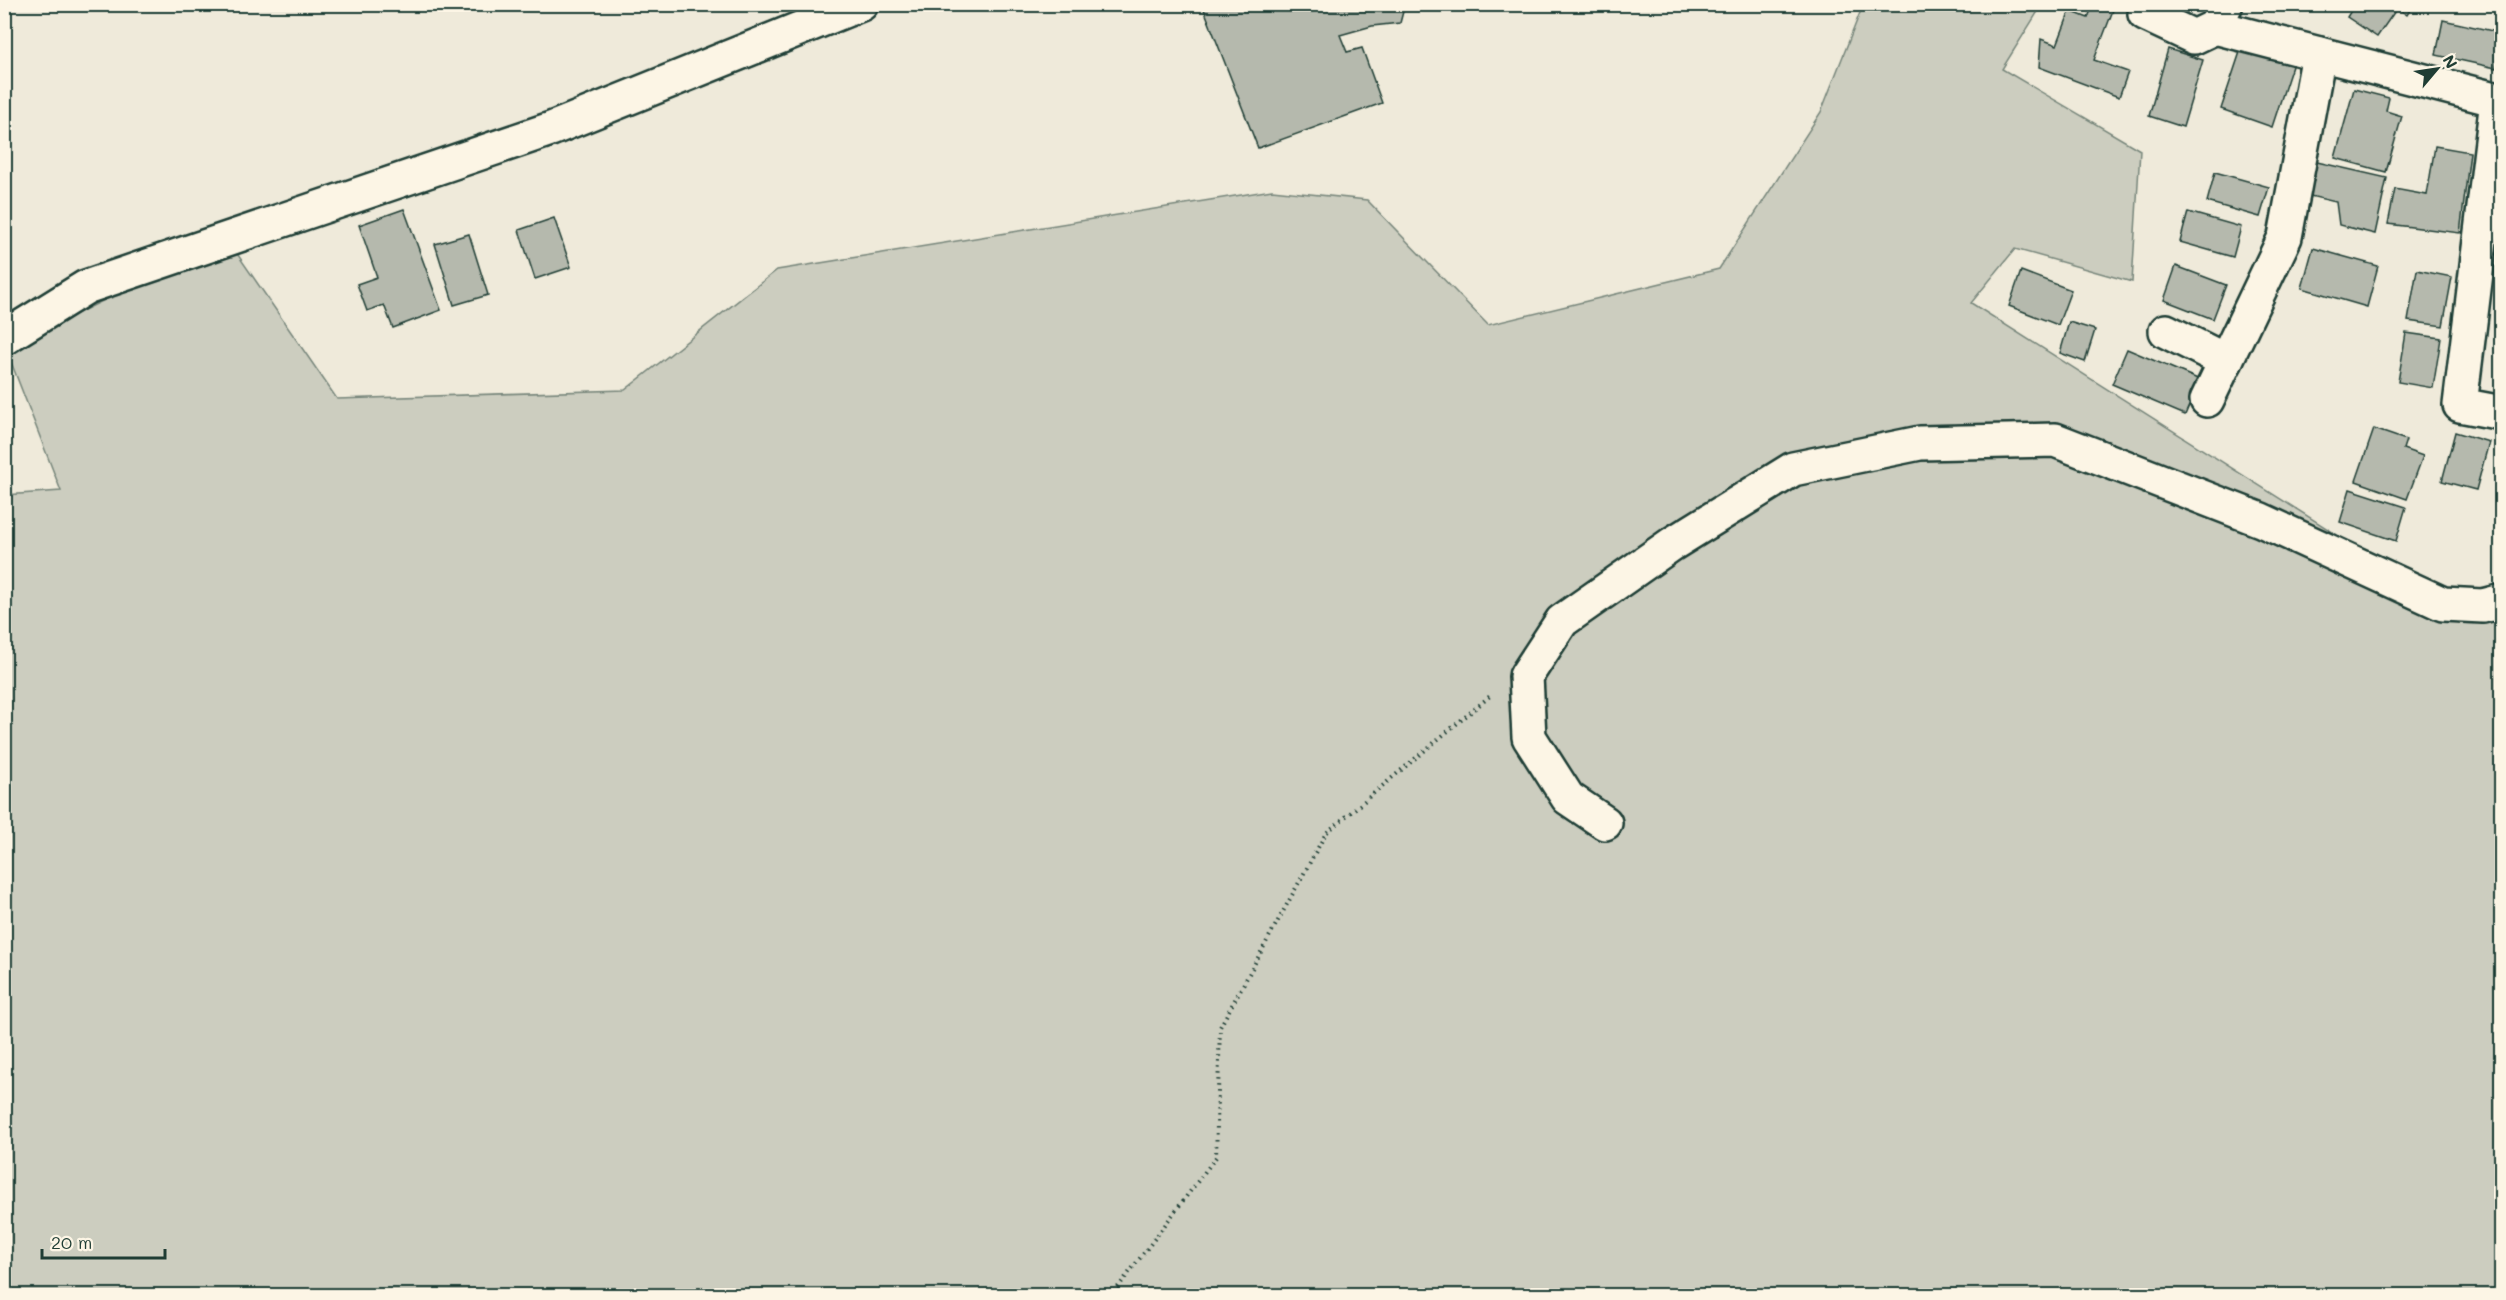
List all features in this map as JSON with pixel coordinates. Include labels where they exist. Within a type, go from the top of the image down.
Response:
[{"type":"street","points":[[4,338],[86,287],[551,129],[861,4]]},
{"type":"street","points":[[2145,14],[2194,37],[2220,16],[2319,54],[2499,101],[2460,405],[2502,413]]},
{"type":"street","points":[[2207,400],[2285,237],[2319,54]]},
{"type":"street","points":[[2166,331],[2226,361]]},
{"type":"street","points":[[1605,823],[1568,798],[1529,737],[1526,676],[1562,621],[1672,544],[1793,469],[1920,443],[2055,440],[2261,520],[2443,604],[2483,606],[2502,601]]},
{"type":"path","points":[[1109,1296],[1119,1286],[1216,1156],[1220,1027],[1326,833],[1496,690]]},
{"type":"shaded area","points":[[1863,5],[2042,5],[2002,69],[2140,150],[2132,282],[2015,249],[1971,303],[2470,619],[2501,601],[2501,1295],[5,1296],[5,495],[61,491],[6,349],[227,239],[337,399],[625,390],[777,270],[1272,190],[1367,200],[1488,325],[1719,269],[1821,112]]},
{"type":"building","points":[[1202,4],[1405,4],[1400,23],[1372,26],[1340,35],[1347,52],[1362,48],[1382,103],[1258,148]]},
{"type":"building","points":[[2093,4],[2115,5],[2094,60],[2128,72],[2119,97],[2039,67],[2041,39],[2057,45],[2070,11],[2088,18]]},
{"type":"building","points":[[2355,4],[2414,4],[2407,15],[2397,8],[2377,37],[2347,17]]},
{"type":"building","points":[[2443,20],[2502,33],[2496,68],[2436,55]]},
{"type":"building","points":[[2242,46],[2293,63],[2272,127],[2221,109]]},
{"type":"building","points":[[2168,49],[2203,60],[2183,127],[2149,116]]},
{"type":"building","points":[[2354,89],[2389,98],[2386,111],[2402,116],[2386,172],[2335,158]]},
{"type":"building","points":[[2435,146],[2470,152],[2460,233],[2388,224],[2395,189],[2427,195]]},
{"type":"building","points":[[2317,162],[2387,178],[2375,234],[2339,225],[2336,202],[2310,196]]},
{"type":"building","points":[[2215,172],[2269,187],[2260,217],[2207,202]]},
{"type":"building","points":[[404,209],[441,310],[393,328],[384,305],[367,311],[357,284],[377,277],[359,225]]},
{"type":"building","points":[[2188,212],[2241,227],[2233,257],[2180,242]]},
{"type":"building","points":[[554,218],[571,267],[535,279],[519,230]]},
{"type":"building","points":[[469,234],[488,295],[454,305],[435,244]]},
{"type":"building","points":[[2313,248],[2378,266],[2367,307],[2302,288]]},
{"type":"building","points":[[2176,266],[2226,285],[2213,319],[2164,300]]},
{"type":"building","points":[[2417,270],[2452,277],[2443,326],[2408,321]]},
{"type":"building","points":[[2021,271],[2071,290],[2058,325],[2009,306]]},
{"type":"building","points":[[2069,322],[2095,330],[2085,362],[2060,353]]},
{"type":"building","points":[[2406,333],[2441,338],[2433,388],[2398,382]]},
{"type":"building","points":[[2127,349],[2200,380],[2185,415],[2112,384]]},
{"type":"building","points":[[2374,429],[2406,440],[2403,449],[2423,456],[2407,499],[2356,481]]},
{"type":"building","points":[[2455,432],[2489,442],[2476,490],[2442,481]]},
{"type":"building","points":[[2350,489],[2406,507],[2396,541],[2340,522]]}]
